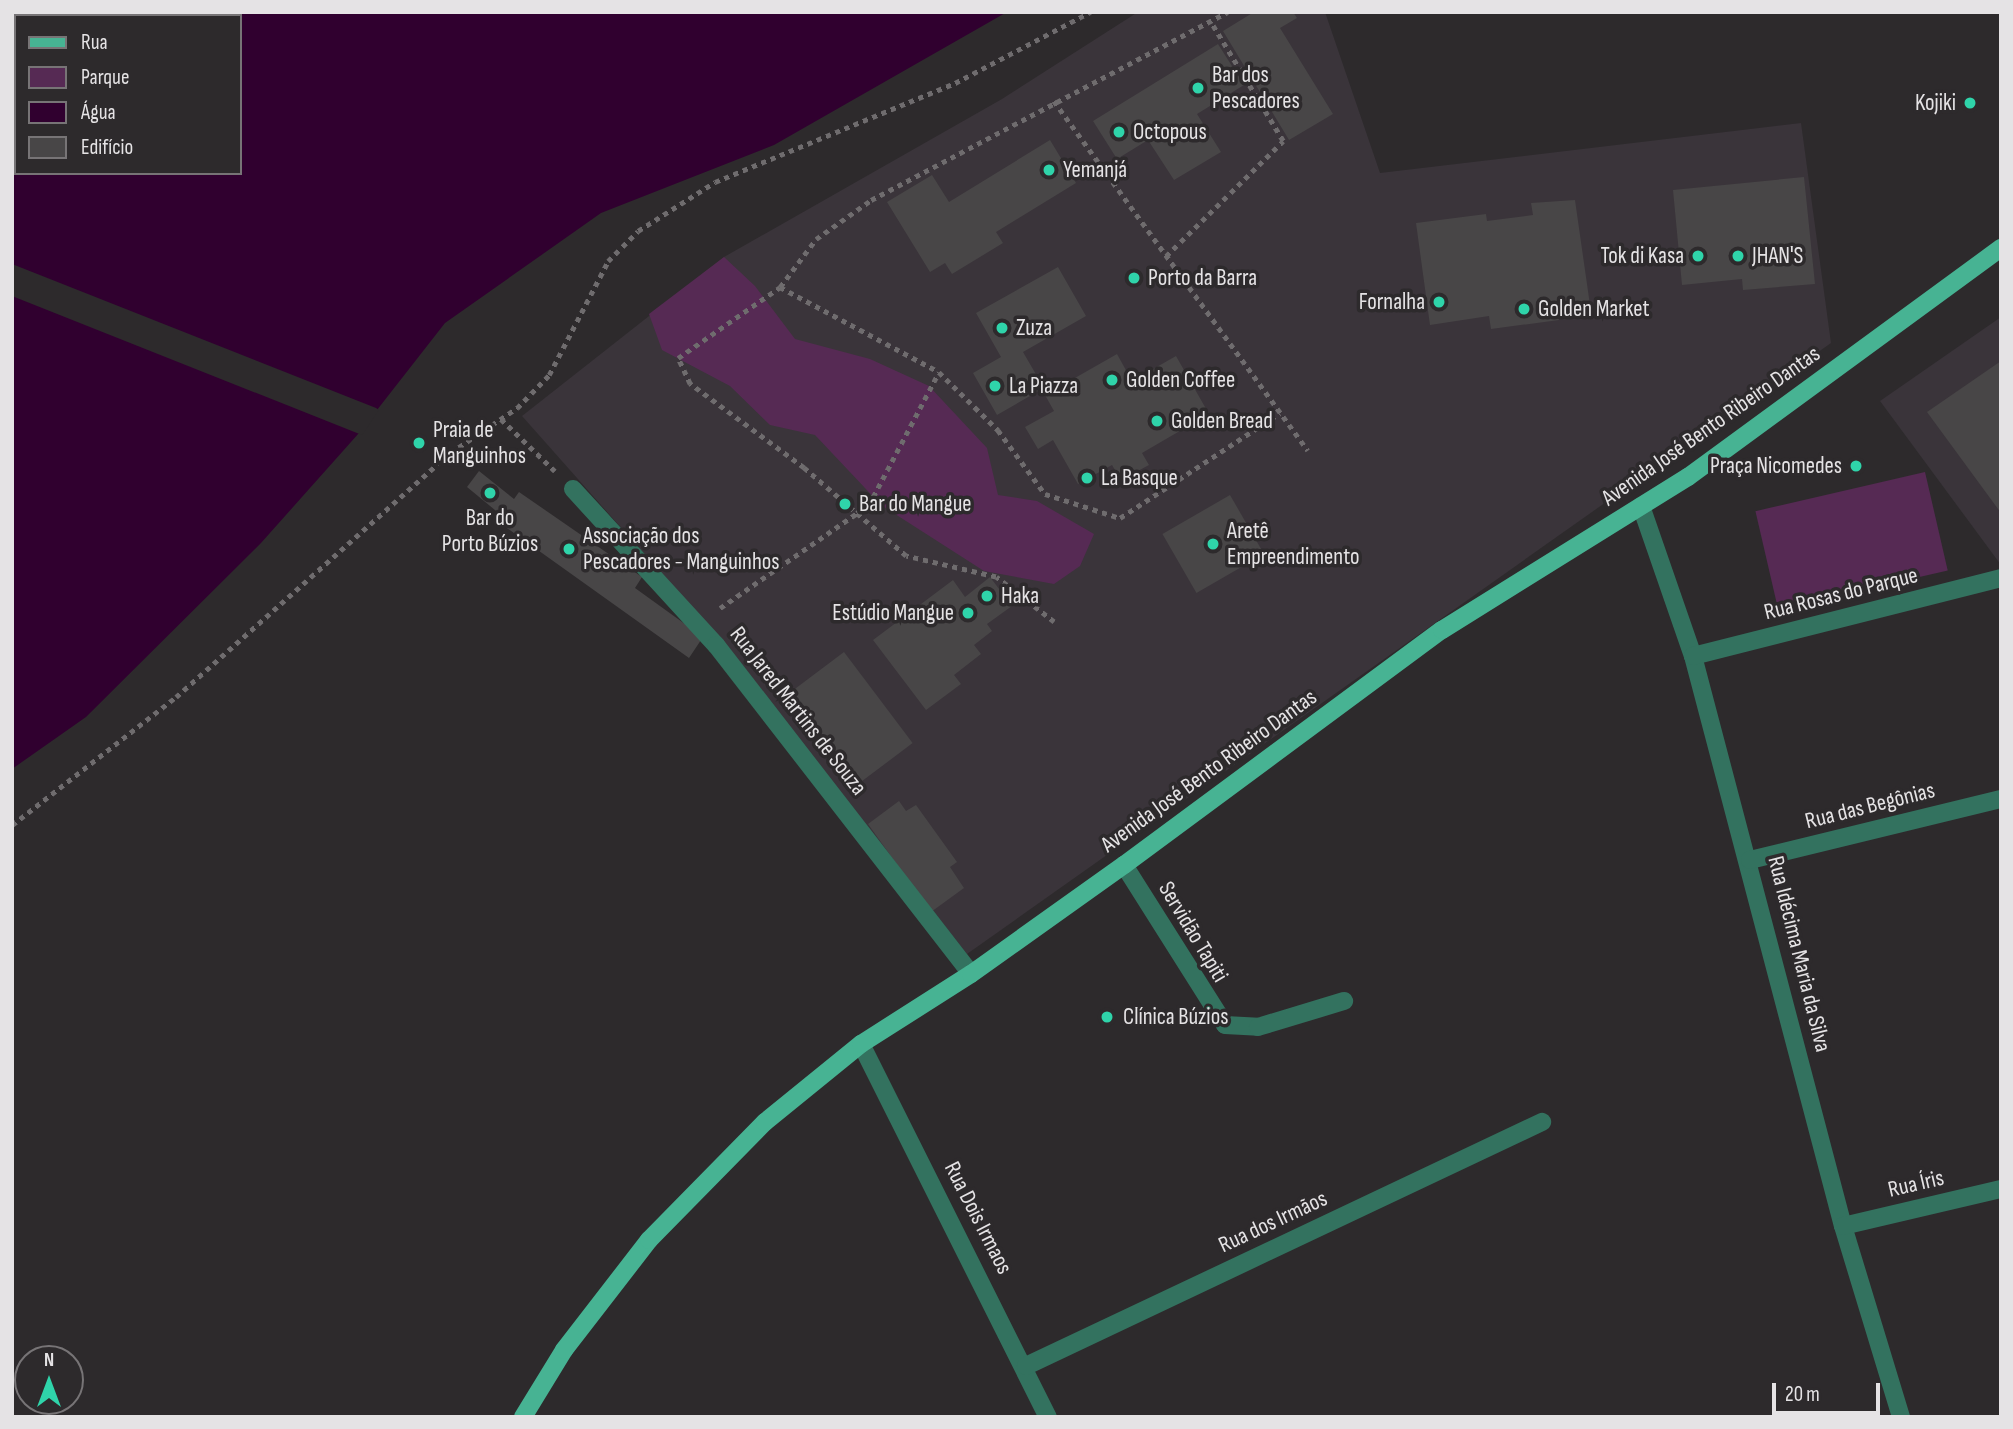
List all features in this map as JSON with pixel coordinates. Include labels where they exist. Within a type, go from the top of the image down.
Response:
[{"type":"main road","name":"Avenida José Bento Ribeiro Dantas","points":[[523,1417],[564,1350],[649,1240],[765,1122],[862,1044],[971,974],[1442,630],[1688,477],[2001,248]]},
{"type":"street","name":"Rua Jared Martins de Souza","points":[[573,489],[698,623],[971,974]]},
{"type":"street","name":"Rua Idécima Maria da Silva","points":[[1641,506],[1693,656],[1750,860],[1843,1226],[1901,1417]]},
{"type":"street","name":"Rua Rosas do Parque","points":[[1693,656],[2001,578]]},
{"type":"street","name":"Rua das Begônias","points":[[1750,860],[2001,799]]},
{"type":"street","name":"Servidão Tapiti","points":[[1124,864],[1225,1025],[1258,1027],[1344,1002]]},
{"type":"street","name":"Rua Dois Irmaos","points":[[862,1044],[1026,1366],[1048,1417]]},
{"type":"street","name":"Rua dos Irmãos","points":[[1026,1366],[1542,1122]]},
{"type":"street","name":"Rua Íris","points":[[1843,1226],[2001,1189]]},
{"type":"path","points":[[12,825],[176,697],[450,453],[501,419],[549,375],[608,261],[638,231],[715,182],[956,83],[1090,12]]},
{"type":"path","points":[[1054,622],[996,577],[906,556],[804,468],[690,384],[678,358],[762,296],[780,287],[816,239],[871,200],[1228,12]]},
{"type":"path","points":[[1166,256],[1283,141],[1210,21]]},
{"type":"path","points":[[1055,101],[1308,451]]},
{"type":"path","points":[[780,287],[939,372],[998,430],[1045,494],[1120,518],[1280,413]]},
{"type":"path","points":[[698,623],[857,513],[873,496],[929,386],[939,372]]},
{"type":"path","points":[[501,419],[573,489]]},
{"type":"shaded area","points":[[1138,12],[1325,12],[1380,173],[1801,123],[1831,343],[967,954],[726,646],[522,416],[724,257],[1002,99]]},
{"type":"shaded area","points":[[2001,317],[2001,565],[1880,401]]},
{"type":"green space","points":[[724,257],[755,286],[795,339],[870,359],[929,386],[987,448],[998,495],[1037,501],[1094,534],[1080,566],[1054,584],[984,571],[881,505],[815,435],[770,425],[730,386],[662,350],[649,314]]},
{"type":"green space","points":[[1925,472],[1948,570],[1778,610],[1755,511]]},
{"type":"water","points":[[12,12],[1007,12],[774,145],[601,213],[445,323],[359,433],[261,543],[86,717],[12,769]]},
{"type":"pier","points":[[12,264],[379,410],[362,435],[12,296]]},
{"type":"building","points":[[1254,12],[1293,12],[1297,18],[1280,28],[1333,114],[1289,140],[1223,31]]},
{"type":"building","points":[[1218,44],[1244,85],[1197,114],[1221,152],[1174,180],[1148,140],[1117,159],[1093,121]]},
{"type":"building","points":[[1050,140],[1076,183],[996,232],[1003,243],[952,274],[945,263],[930,272],[887,202],[932,175],[949,202]]},
{"type":"building","points":[[1804,177],[1815,284],[1743,290],[1742,279],[1682,285],[1673,190]]},
{"type":"building","points":[[1575,200],[1590,305],[1557,310],[1559,320],[1491,329],[1489,316],[1430,325],[1416,223],[1486,214],[1487,221],[1533,215],[1531,203]]},
{"type":"building","points":[[1058,267],[1086,316],[1023,352],[1044,388],[997,415],[973,373],[1001,357],[976,313]]},
{"type":"building","points":[[1117,354],[1132,381],[1176,356],[1209,414],[1142,453],[1149,465],[1121,480],[1112,465],[1078,484],[1053,440],[1038,449],[1025,427],[1054,411],[1045,395]]},
{"type":"building","points":[[2001,361],[2001,513],[1927,412]]},
{"type":"building","name":"Associação dos Pescadores - Manguinhos","points":[[479,471],[514,499],[519,492],[642,577],[635,588],[703,637],[689,658],[497,521],[501,515],[467,487]]},
{"type":"building","name":"Aretê Empreendimento","points":[[1230,495],[1264,554],[1196,593],[1162,534]]},
{"type":"building","points":[[990,577],[1012,606],[987,624],[992,631],[974,645],[981,654],[954,675],[961,684],[926,710],[873,640],[953,580],[965,597]]},
{"type":"building","points":[[844,652],[913,743],[859,783],[790,692]]},
{"type":"building","points":[[899,801],[906,811],[916,805],[957,862],[950,867],[964,888],[931,912],[868,824]]},
{"type":"place","name":"Bar dos Pescadores","points":[[1198,88]]},
{"type":"place","name":"Kojiki","points":[[1970,103]]},
{"type":"place","name":"Octopous","points":[[1119,132]]},
{"type":"place","name":"Yemanjá","points":[[1049,170]]},
{"type":"place","name":"Tok di Kasa","points":[[1698,256]]},
{"type":"place","name":"JHAN'S","points":[[1738,256]]},
{"type":"place","name":"Porto da Barra","points":[[1134,278]]},
{"type":"place","name":"Fornalha","points":[[1439,302]]},
{"type":"place","name":"Golden Market","points":[[1524,309]]},
{"type":"place","name":"Zuza","points":[[1002,328]]},
{"type":"place","name":"Golden Coffee","points":[[1112,380]]},
{"type":"place","name":"La Piazza","points":[[995,386]]},
{"type":"place","name":"Golden Bread","points":[[1157,421]]},
{"type":"place","name":"Praia de Manguinhos","points":[[419,443]]},
{"type":"place","name":"Praça Nicomedes","points":[[1856,466]]},
{"type":"place","name":"La Basque","points":[[1087,478]]},
{"type":"place","name":"Bar do Porto Búzios","points":[[490,493]]},
{"type":"place","name":"Bar do Mangue","points":[[845,504]]},
{"type":"place","name":"Aretê Empreendimento","points":[[1213,544]]},
{"type":"place","name":"Associação dos Pescadores - Manguinhos","points":[[569,549]]},
{"type":"place","name":"Haka","points":[[987,596]]},
{"type":"place","name":"Estúdio Mangue","points":[[968,613]]},
{"type":"place","name":"Clínica Búzios","points":[[1107,1017]]}]
